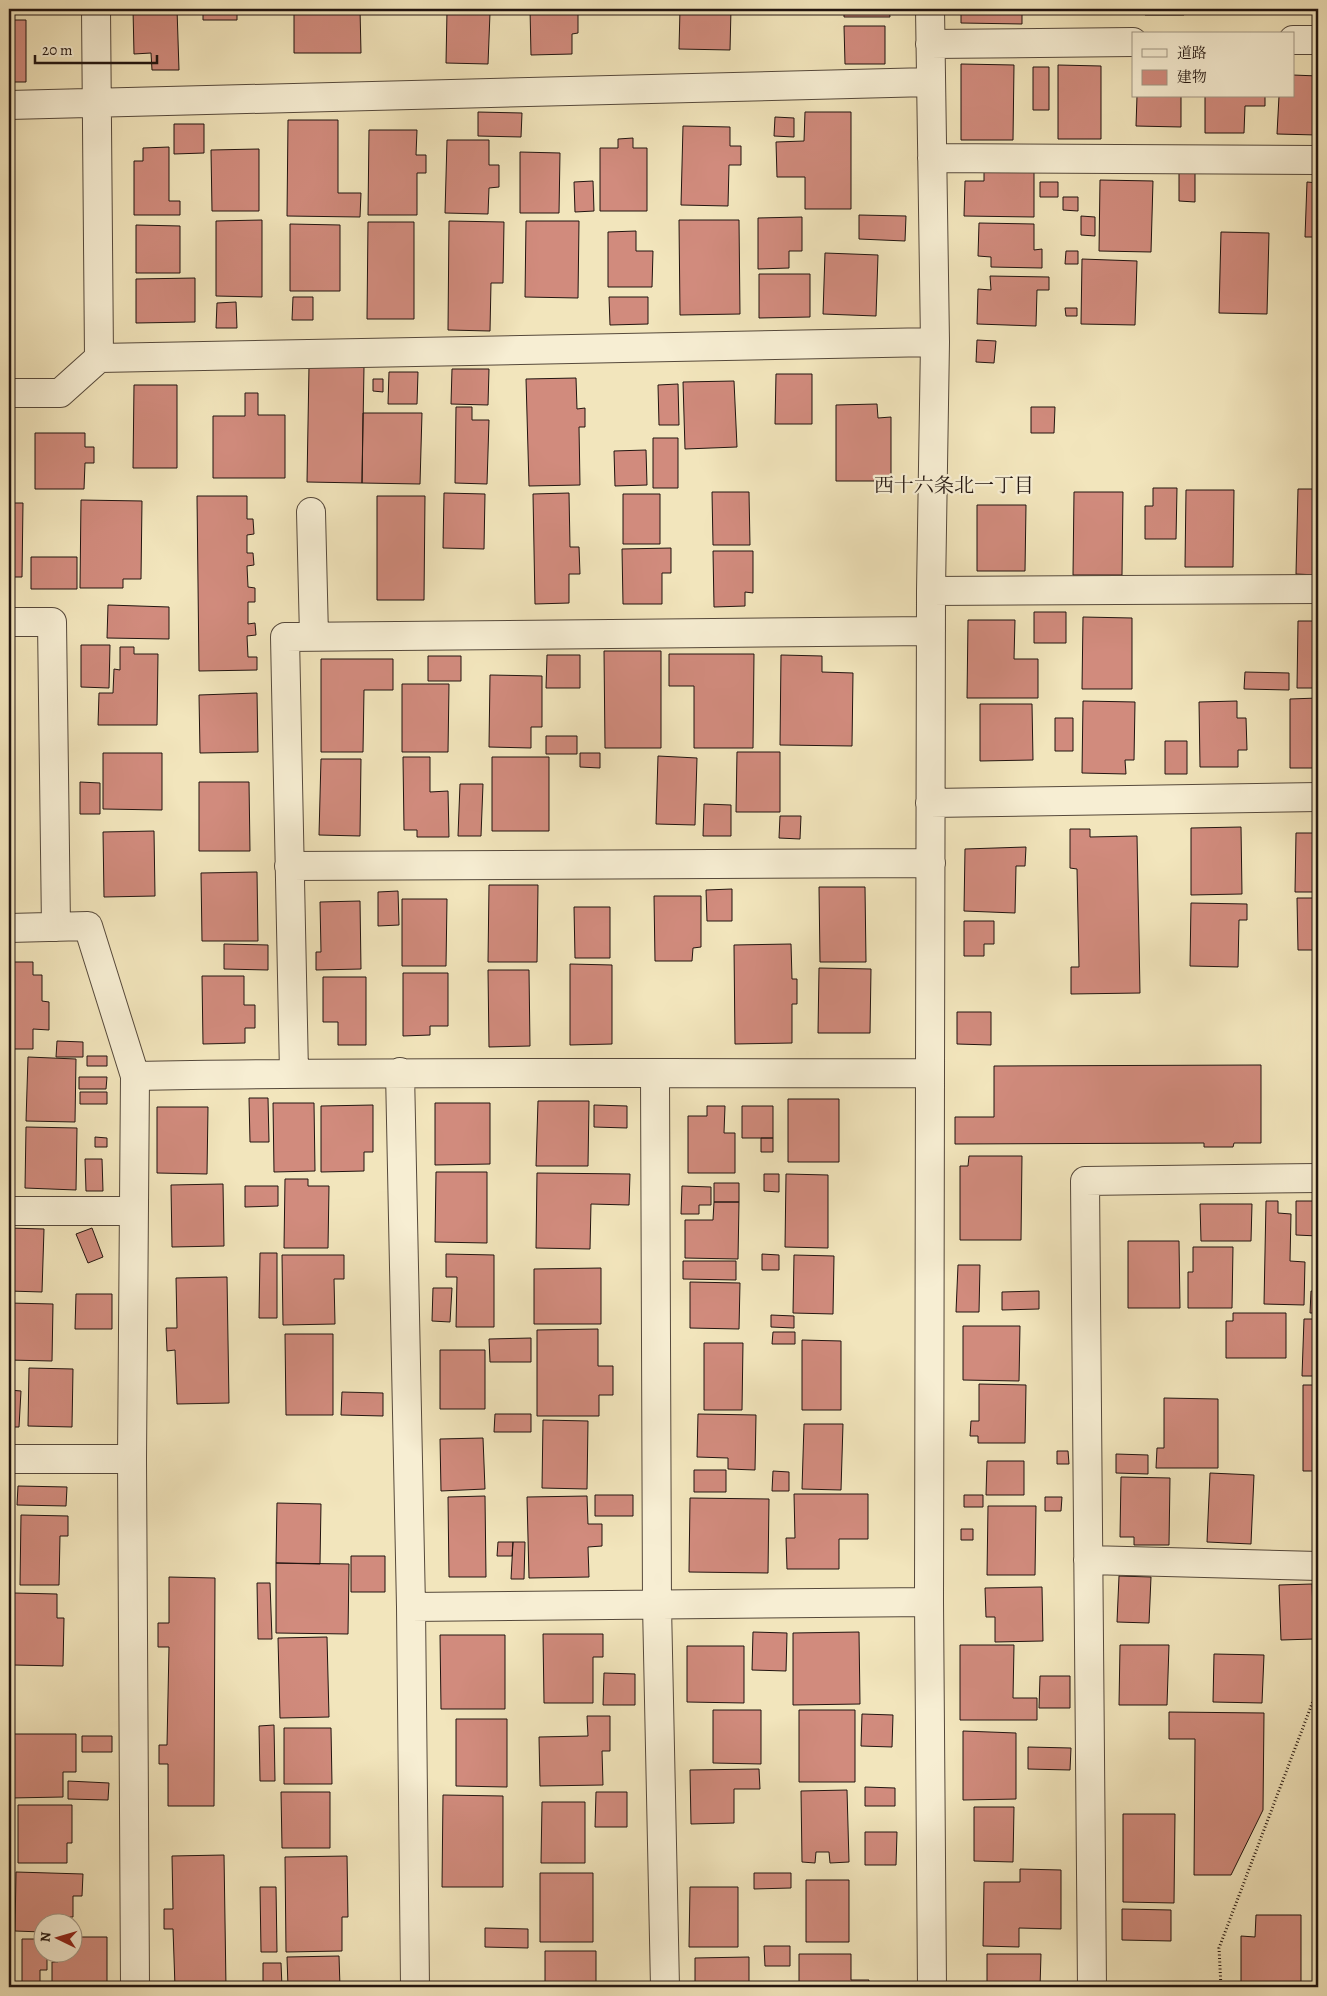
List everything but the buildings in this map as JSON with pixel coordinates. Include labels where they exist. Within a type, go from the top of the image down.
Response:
[{"type":"street","points":[[96,9],[98,358]]},
{"type":"street","points":[[930,9],[935,342],[930,802],[929,1602],[932,1987]]},
{"type":"street","points":[[1294,40],[1318,40]]},
{"type":"street","points":[[930,44],[1132,42]]},
{"type":"street","points":[[9,106],[930,82]]},
{"type":"street","points":[[932,158],[1318,160]]},
{"type":"street","points":[[9,393],[60,393],[98,358],[935,342]]},
{"type":"street","points":[[311,512],[314,636]]},
{"type":"street","points":[[932,591],[1318,589]]},
{"type":"street","points":[[9,622],[52,622],[56,928]]},
{"type":"street","points":[[294,1073],[285,637],[931,631]]},
{"type":"street","points":[[930,802],[1318,797]]},
{"type":"street","points":[[289,866],[931,863]]},
{"type":"street","points":[[9,928],[88,926],[135,1076],[132,1459],[135,1987]]},
{"type":"street","points":[[135,1076],[400,1072],[654,1074],[930,1073]]},
{"type":"street","points":[[400,1072],[411,1607],[415,1987]]},
{"type":"street","points":[[654,1074],[656,1605],[665,1987]]},
{"type":"street","points":[[1092,1987],[1085,1181],[1318,1178]]},
{"type":"street","points":[[9,1211],[134,1212]]},
{"type":"street","points":[[9,1459],[132,1459]]},
{"type":"street","points":[[1088,1560],[1318,1566]]},
{"type":"street","points":[[411,1607],[929,1602]]},
{"type":"path","points":[[1220,1987],[1219,1948],[1318,1688]]},
{"type":"district","name":"西十六条北一丁目","points":[[954,485]]}]
